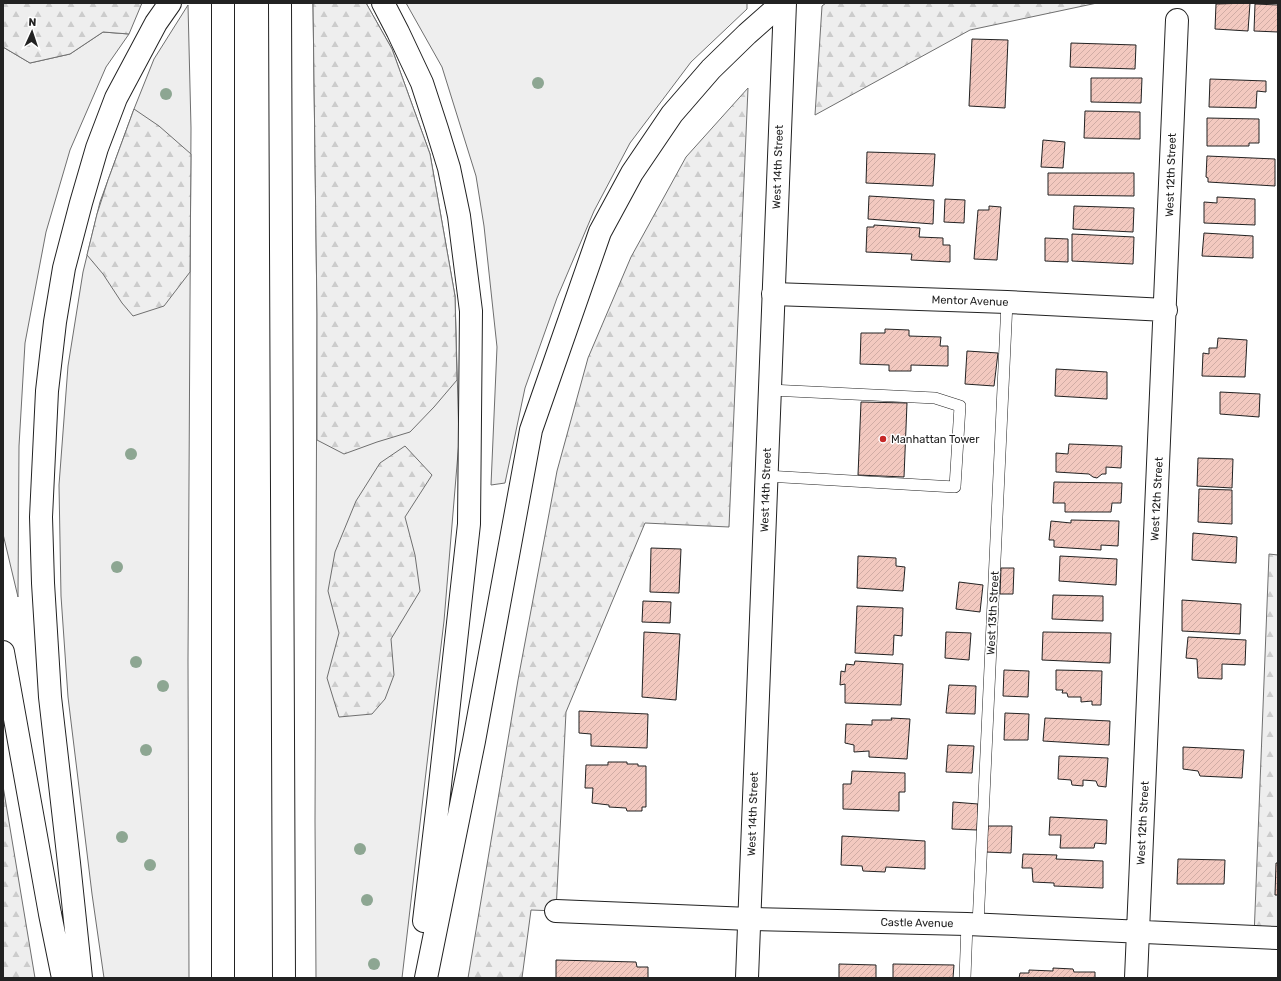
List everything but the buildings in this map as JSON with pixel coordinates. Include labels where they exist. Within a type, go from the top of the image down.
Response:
[{"type":"main road","points":[[81,978],[50,697],[43,583],[41,517],[47,391],[55,322],[64,268],[97,148],[116,98],[156,23],[170,3]]},
{"type":"main road","points":[[223,3],[224,978]]},
{"type":"main road","points":[[280,3],[284,978]]},
{"type":"main road","points":[[383,3],[422,83],[449,168],[459,216],[471,311],[468,524],[418,978]]},
{"type":"main road","points":[[426,978],[474,741],[531,430],[600,232],[632,173],[672,114],[711,69],[747,34],[784,3]]},
{"type":"main road","name":"West 14th Street","points":[[747,978],[784,3]]},
{"type":"main road","name":"West 12th Street","points":[[1136,978],[1166,310],[1177,20]]},
{"type":"main road","name":"Mentor Avenue","points":[[773,294],[1007,302],[1166,310]]},
{"type":"main road","points":[[3,652],[48,907],[63,978]]},
{"type":"main road","name":"Castle Avenue","points":[[556,911],[750,919],[973,924],[1278,938]]},
{"type":"lane","name":"West 13th Street","points":[[965,978],[973,924],[1007,302]]},
{"type":"lane","points":[[766,476],[955,487],[960,406],[935,398],[770,390]]},
{"type":"green space","points":[[3,3],[142,3],[129,34],[103,32],[70,54],[30,63],[3,47]]},
{"type":"green space","points":[[313,3],[366,3],[392,49],[430,154],[455,296],[459,441],[444,621],[402,978],[316,978],[315,821],[317,314]]},
{"type":"green space","points":[[313,3],[366,3],[392,49],[430,154],[455,296],[457,380],[410,432],[344,454],[317,440]]},
{"type":"green space","points":[[406,3],[747,3],[747,9],[691,62],[630,143],[594,211],[557,298],[525,388],[505,483],[491,485],[497,347],[484,226],[476,176],[442,67]]},
{"type":"green space","points":[[826,3],[1097,3],[970,30],[815,115],[822,6]]},
{"type":"green space","points":[[188,5],[191,128],[188,660],[189,978],[104,978],[92,894],[68,697],[61,596],[59,485],[68,366],[83,272],[100,202],[154,59]]},
{"type":"green space","points":[[103,32],[129,34],[106,67],[70,150],[46,232],[25,343],[19,446],[18,597],[3,534],[3,47],[30,63],[70,54]]},
{"type":"green space","points":[[748,88],[729,527],[645,523],[566,712],[556,911],[531,910],[522,978],[468,978],[518,680],[557,471],[588,358],[631,257],[686,157]]},
{"type":"green space","points":[[134,109],[159,126],[191,154],[190,272],[164,306],[133,316],[122,303],[103,274],[87,255],[97,214]]},
{"type":"green space","points":[[405,446],[432,475],[405,517],[415,555],[420,591],[391,639],[394,675],[385,699],[372,714],[339,717],[327,678],[339,633],[328,591],[335,552],[356,501],[380,463]]},
{"type":"green space","points":[[1269,554],[1278,555],[1278,938],[1254,937]]},
{"type":"green space","points":[[3,786],[35,978],[3,978]]},
{"type":"place","name":"Manhattan Tower","points":[[883,439]]}]
